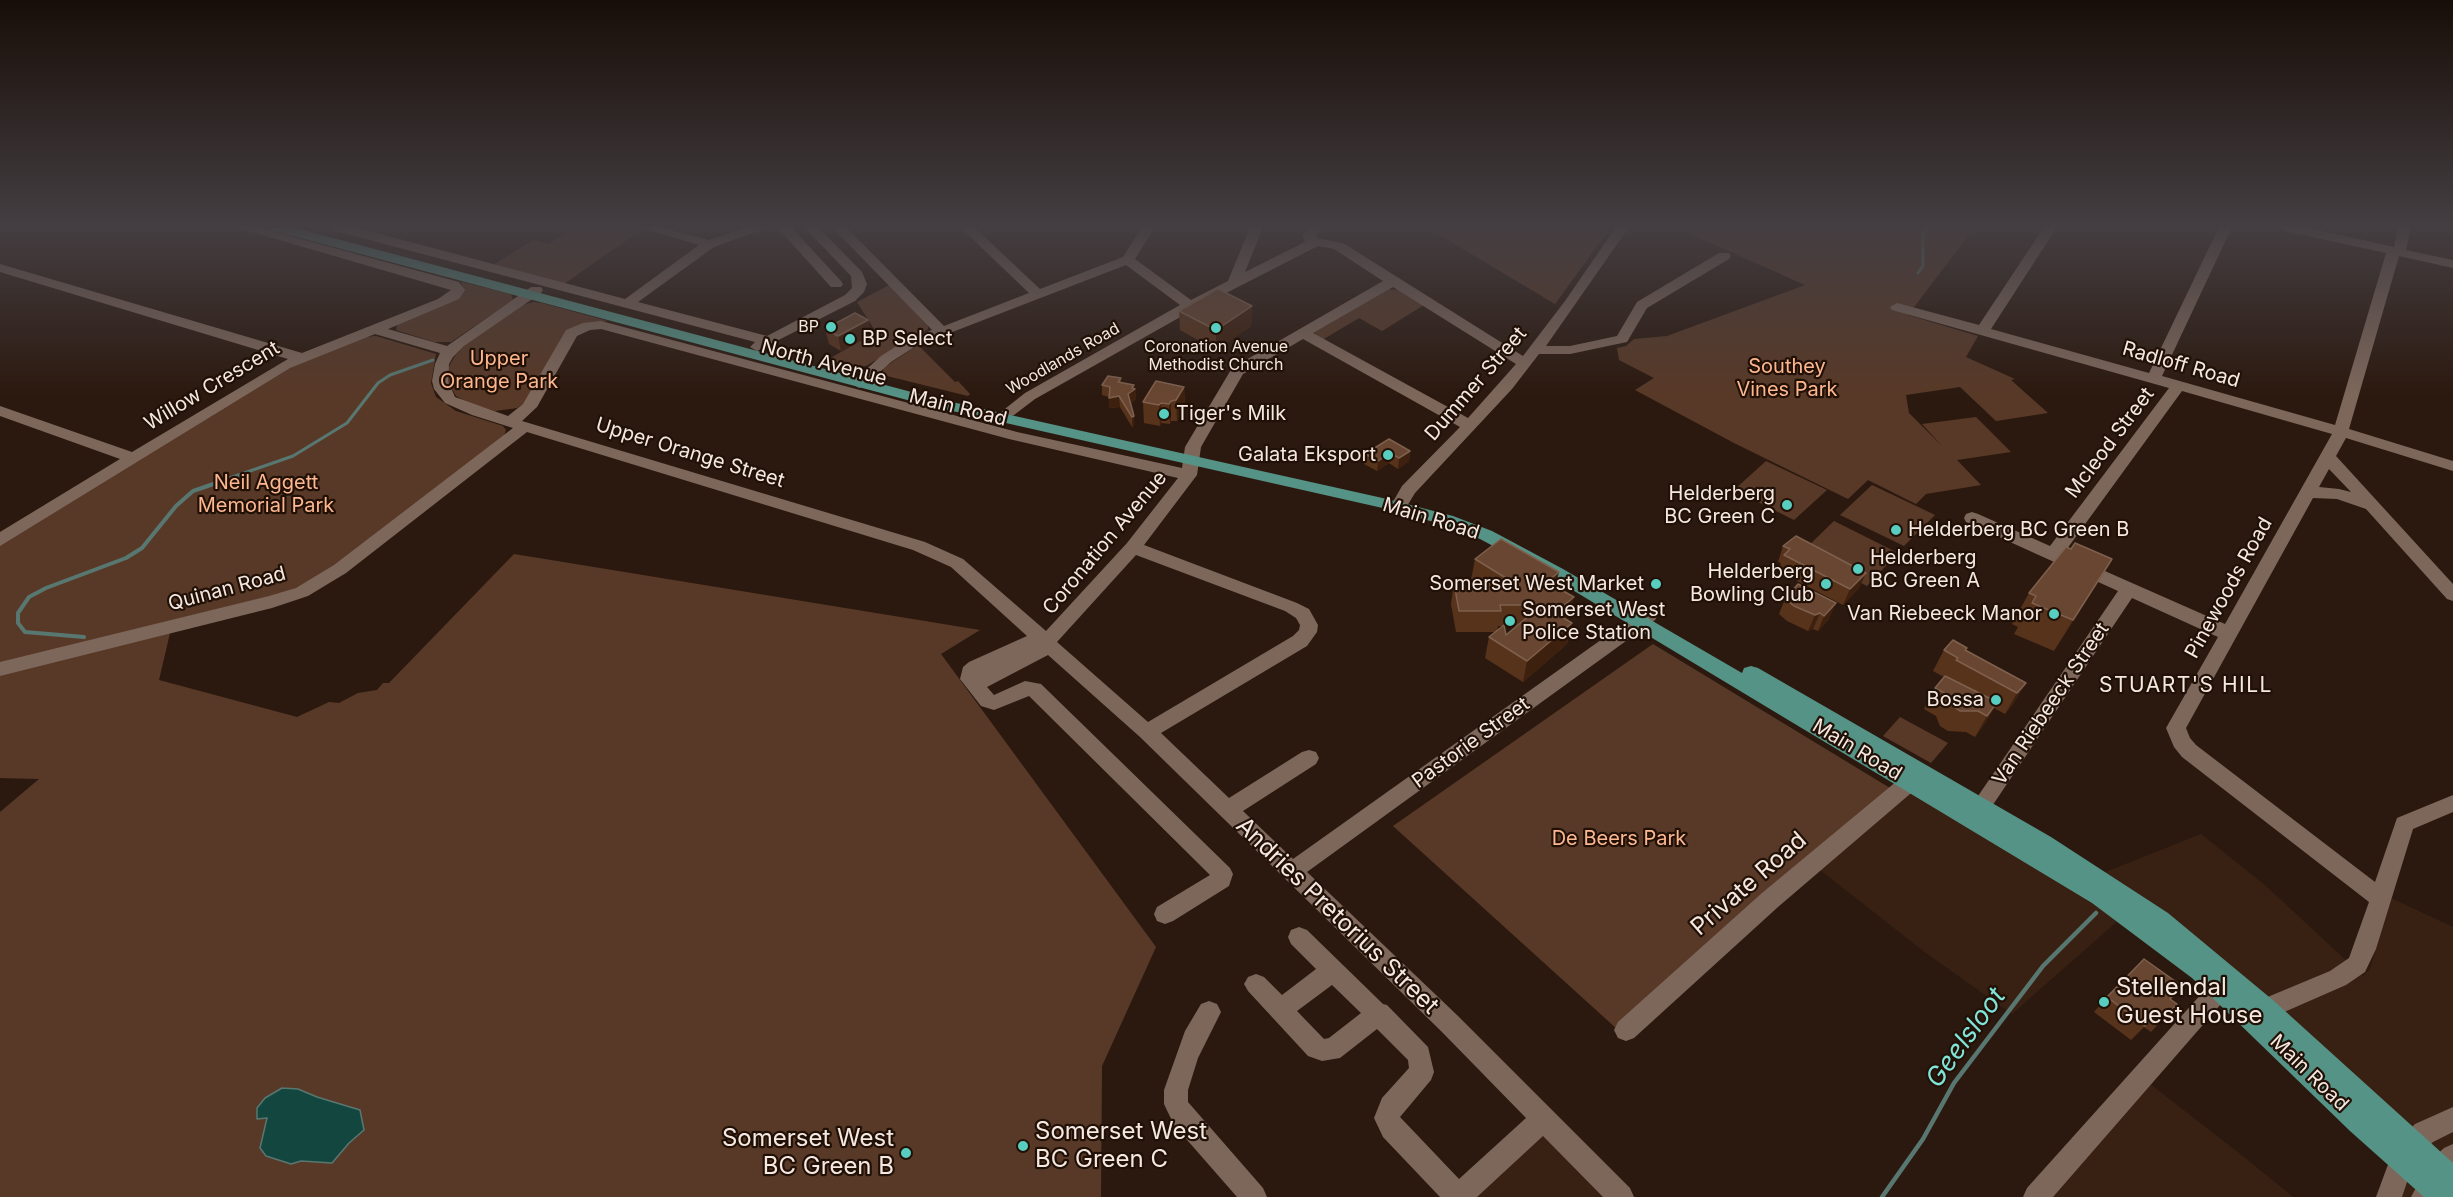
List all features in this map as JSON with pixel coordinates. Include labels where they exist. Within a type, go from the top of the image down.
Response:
[{"type":"main road","name":"Main Road","points":[[498,283],[758,348],[1005,420],[1191,463],[1401,502],[1486,535],[1644,618],[1977,812],[2078,864],[2160,920],[2266,1009],[2407,1152]]},
{"type":"main road","name":"Main Road","points":[[501,283],[534,292]]},
{"type":"main road","name":"Main Road","points":[[863,380],[1009,412],[1191,463]]},
{"type":"main road","name":"Main Road","points":[[1644,618],[1910,782],[1977,812],[2149,930],[2441,1181]]},
{"type":"street","points":[[50,283],[302,358]]},
{"type":"street","name":"Willow Crescent","points":[[0,540],[272,372],[443,302],[457,293],[458,288],[446,283]]},
{"type":"street","points":[[547,283],[627,304],[758,348],[850,298],[859,289],[860,283]]},
{"type":"street","points":[[627,304],[656,283]]},
{"type":"street","points":[[893,283],[941,331]]},
{"type":"street","points":[[1026,283],[1038,294]]},
{"type":"street","points":[[863,380],[886,359],[911,343],[1067,283]]},
{"type":"street","points":[[1159,283],[1190,306]]},
{"type":"street","name":"Woodlands Road","points":[[1009,412],[1030,396],[1190,306],[1237,283]]},
{"type":"street","name":"Coronation Avenue","points":[[1165,915],[1221,879],[1222,874],[1219,870],[1034,689],[1024,688],[994,703],[988,700],[972,678],[1045,642],[1059,631],[1133,547],[1191,463],[1237,371],[1301,332],[1391,283]]},
{"type":"street","points":[[1397,283],[1525,363]]},
{"type":"street","name":"Dummer Street","points":[[1401,502],[1507,386],[1585,283]]},
{"type":"street","points":[[1535,350],[1570,350],[1622,339],[1642,305],[1679,283]]},
{"type":"street","points":[[1982,331],[2013,283]]},
{"type":"street","name":"Mcleod Street","points":[[2153,379],[2199,283]]},
{"type":"street","name":"Pinewoods Road","points":[[2380,898],[2189,750],[2178,737],[2176,728],[2328,458],[2340,431],[2385,283]]},
{"type":"street","points":[[375,330],[450,351],[534,292]]},
{"type":"street","name":"Radloff Road","points":[[1897,307],[2340,431],[2453,466]]},
{"type":"street","name":"Quinan Road","points":[[0,669],[272,602],[302,592],[340,569],[518,425],[571,333],[588,326]]},
{"type":"street","name":"North Avenue","points":[[588,326],[608,326],[1015,436],[1191,463]]},
{"type":"street","points":[[1301,332],[1470,426]]},
{"type":"street","name":"Upper Orange Street","points":[[450,351],[440,373],[440,386],[446,396],[462,407],[899,539],[940,554],[971,574],[1045,642]]},
{"type":"street","name":"Mcleod Street","points":[[2053,555],[2178,386]]},
{"type":"street","points":[[0,411],[133,458]]},
{"type":"street","points":[[2328,458],[2453,595]]},
{"type":"street","points":[[2308,492],[2339,494],[2372,506]]},
{"type":"street","points":[[1972,518],[2229,634]]},
{"type":"street","points":[[1133,547],[1291,607],[1303,614],[1309,625],[1308,632],[1300,641],[1147,732]]},
{"type":"street","name":"Van Riebeeck Street","points":[[1977,812],[2129,589]]},
{"type":"street","name":"Pastorie Street","points":[[1292,871],[1644,618]]},
{"type":"street","name":"Andries Pretorius Street","points":[[1045,642],[1147,732],[1292,871],[1621,1197]]},
{"type":"street","points":[[1228,810],[1309,759]]},
{"type":"street","name":"Private Road","points":[[1626,1030],[1770,900],[1910,782]]},
{"type":"street","points":[[2266,1009],[2338,978],[2357,965],[2365,949],[2404,824],[2453,803]]},
{"type":"street","points":[[1299,937],[1379,1013],[1419,1055],[1422,1066],[1419,1076],[1387,1113],[1388,1122],[1458,1197],[1544,1119]]},
{"type":"street","points":[[1280,1010],[1333,970]]},
{"type":"street","points":[[1256,984],[1317,1048],[1326,1050],[1338,1046],[1379,1013]]},
{"type":"street","points":[[2036,1197],[2220,989]]},
{"type":"street","points":[[1209,1012],[1197,1031],[1186,1058],[1176,1090],[1176,1104],[1183,1116],[1254,1197]]},
{"type":"street","points":[[2389,1197],[2407,1152],[2424,1133],[2453,1119]]},
{"type":"shaded area","points":[[1916,777],[2088,879],[2201,834],[2266,886],[2363,976],[2370,969],[2391,898],[2453,927],[2453,1197],[2392,1197],[2413,1158],[2131,909],[2012,1014],[1926,953],[1811,863]]},
{"type":"shaded area","points":[[2141,1077],[2244,1157],[2293,1197],[2034,1197]]},
{"type":"shaded area","points":[[1544,1120],[1620,1197],[1460,1197]]},
{"type":"green space","name":"Upper Orange Park","points":[[461,283],[511,294],[513,300],[451,342],[434,342],[396,330],[397,325],[403,321],[463,288]]},
{"type":"green space","points":[[1520,283],[1570,283],[1555,304]]},
{"type":"green space","name":"Southey Vines Park","points":[[1800,283],[1932,283],[1908,315],[1978,336],[1966,357],[2015,379],[2011,380],[2048,413],[1996,421],[1960,387],[1906,395],[1909,413],[1943,447],[1922,424],[1976,417],[2011,452],[1957,460],[1981,485],[1926,494],[1916,504],[1868,480],[1848,499],[1734,443],[1635,390],[1654,378],[1619,360],[1617,348],[1626,346],[1634,339],[1667,336],[1805,285]]},
{"type":"green space","points":[[889,285],[928,326],[928,329],[866,366],[853,367],[827,360],[876,332],[857,302]]},
{"type":"green space","points":[[1389,289],[1399,290],[1424,305],[1382,331],[1359,318],[1322,340],[1315,335],[1314,331]]},
{"type":"green space","name":"Upper Orange Park","points":[[533,302],[608,321],[583,324],[528,401],[517,408],[495,411],[469,403],[456,396],[447,380],[448,368],[455,356],[466,344],[523,305]]},
{"type":"green space","name":"Neil Aggett Memorial Park","points":[[376,336],[436,354],[431,383],[436,397],[456,411],[503,426],[506,430],[504,436],[365,545],[310,582],[287,592],[0,663],[0,545],[276,373],[365,337]]},
{"type":"green space","points":[[918,345],[970,394],[968,396],[883,375],[883,368]]},
{"type":"green space","name":"Helderberg BC Green C","points":[[1766,461],[1827,490],[1794,520],[1734,490]]},
{"type":"green space","name":"Helderberg BC Green B","points":[[1872,485],[1935,515],[1904,546],[1840,515]]},
{"type":"green space","name":"Helderberg BC Green A","points":[[1834,521],[1898,553],[1867,586],[1802,552]]},
{"type":"green space","points":[[514,554],[980,630],[941,654],[1156,947],[1102,1066],[1101,1197],[0,1197],[0,812],[39,779],[0,778],[0,674],[170,633],[159,680],[297,717],[329,702],[339,703],[358,693],[377,690],[383,683],[389,683]]},
{"type":"green space","name":"De Beers Park","points":[[1653,644],[1890,788],[1617,1029],[1393,826]]},
{"type":"green space","points":[[1900,717],[1948,743],[1931,763],[1883,736]]},
{"type":"water","points":[[282,1088],[298,1089],[360,1110],[364,1130],[332,1163],[301,1161],[291,1164],[266,1156],[260,1148],[267,1118],[257,1119],[257,1108],[265,1098]]},
{"type":"building","points":[[1218,289],[1252,306],[1216,330],[1179,311]]},
{"type":"building","points":[[855,313],[868,320],[838,336],[825,329]]},
{"type":"building","points":[[1108,376],[1121,378],[1118,382],[1134,385],[1132,388],[1135,389],[1128,394],[1134,416],[1132,417],[1119,396],[1109,398],[1110,387],[1102,385]]},
{"type":"building","points":[[1156,381],[1184,387],[1176,400],[1169,404],[1143,402]]},
{"type":"building","points":[[1389,439],[1410,451],[1399,458],[1390,453],[1378,461],[1365,454]]},
{"type":"building","points":[[1796,536],[1866,573],[1850,589],[1784,555],[1790,549],[1783,546]]},
{"type":"building","points":[[1501,539],[1559,572],[1547,582],[1574,597],[1555,613],[1572,623],[1527,661],[1489,637],[1504,625],[1506,635],[1542,605],[1500,605],[1501,611],[1459,611],[1454,583],[1514,583],[1475,559]]},
{"type":"building","points":[[2075,543],[2112,559],[2073,620],[2032,603],[2036,596],[2029,593],[2066,547],[2071,549]]},
{"type":"building","points":[[1798,584],[1836,603],[1824,616],[1820,613],[1815,615],[1794,606],[1785,599]]},
{"type":"building","points":[[1953,640],[1967,648],[1965,650],[2026,683],[2017,693],[1956,660],[1958,658],[1944,650]]},
{"type":"building","points":[[1945,676],[1997,702],[1987,716],[1978,711],[1960,711],[1951,705],[1948,695],[1935,688]]},
{"type":"building","points":[[2144,959],[2182,986],[2170,999],[2177,1004],[2165,1018],[2158,1012],[2145,1026],[2107,997]]},
{"type":"waterway","points":[[227,479],[293,456],[347,423],[378,383],[390,375],[433,360]]},
{"type":"waterway","points":[[84,637],[25,632],[18,623],[18,613],[29,597],[46,588],[126,558],[142,548],[176,506],[193,491],[231,478]]},
{"type":"waterway","name":"Geelsloot","points":[[1882,1197],[1923,1139],[1954,1083],[2043,966],[2096,913]]},
{"type":"place","name":"BP","points":[[831,327]]},
{"type":"place","name":"Coronation Avenue Methodist Church","points":[[1216,328]]},
{"type":"place","name":"BP Select","points":[[850,339]]},
{"type":"place","name":"Tiger's Milk","points":[[1164,414]]},
{"type":"place","name":"Galata Eksport","points":[[1388,455]]},
{"type":"place","name":"Helderberg BC Green C","points":[[1787,505]]},
{"type":"place","name":"Helderberg BC Green B","points":[[1896,530]]},
{"type":"place","name":"Helderberg BC Green A","points":[[1858,569]]},
{"type":"place","name":"Somerset West Market","points":[[1656,584]]},
{"type":"place","name":"Helderberg Bowling Club","points":[[1826,584]]},
{"type":"place","name":"Van Riebeeck Manor","points":[[2054,614]]},
{"type":"place","name":"Somerset West Police Station","points":[[1510,621]]},
{"type":"place","name":"Bossa","points":[[1996,700]]},
{"type":"place","name":"Stellendal Guest House","points":[[2104,1002]]},
{"type":"place","name":"Somerset West BC Green C","points":[[1023,1146]]},
{"type":"place","name":"Somerset West BC Green B","points":[[906,1153]]},
{"type":"district","name":"STUART'S HILL","points":[[2186,686]]}]
